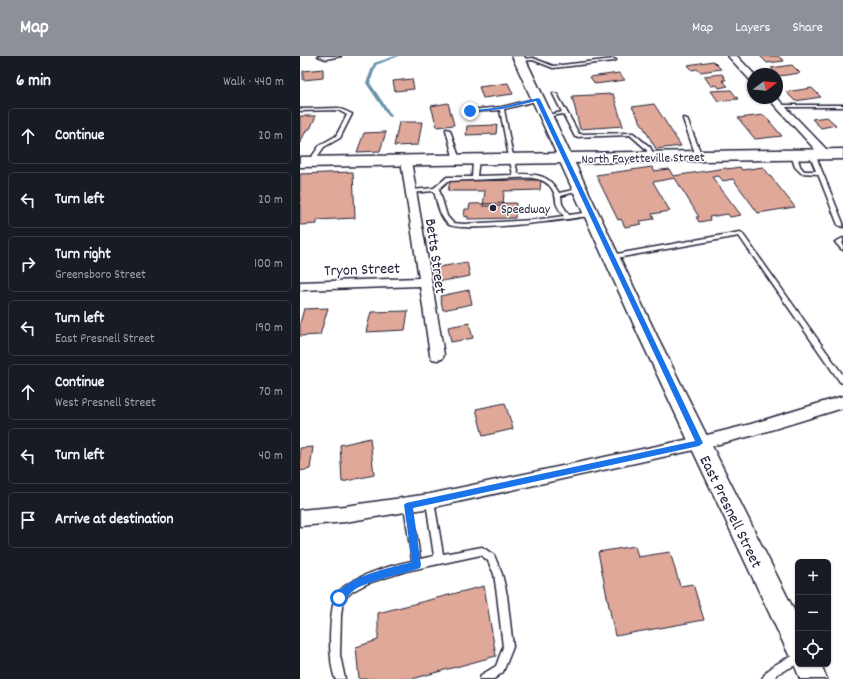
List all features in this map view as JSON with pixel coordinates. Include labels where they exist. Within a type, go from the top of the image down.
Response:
[{"type":"main road","name":"East Presnell Street","points":[[518,58],[699,443],[795,640]]},
{"type":"main road","name":"North Fayetteville Street","points":[[305,162],[843,154]]},
{"type":"main road","points":[[808,667],[814,679]]},
{"type":"street","points":[[732,56],[747,72]]},
{"type":"street","points":[[780,106],[819,154]]},
{"type":"street","name":"Betts Street","points":[[406,161],[412,192],[424,282],[437,355]]},
{"type":"street","name":"Tryon Street","points":[[300,286],[424,282]]},
{"type":"street","points":[[300,518],[346,514],[430,501],[699,443],[751,430],[843,402]]},
{"type":"lane","points":[[320,56],[326,58],[339,56]]},
{"type":"lane","points":[[518,58],[532,59],[553,67],[614,60]]},
{"type":"lane","points":[[555,94],[577,136],[631,134],[648,148],[652,157]]},
{"type":"lane","points":[[470,111],[502,108],[538,99]]},
{"type":"lane","points":[[780,106],[843,106]]},
{"type":"lane","points":[[502,108],[516,176]]},
{"type":"lane","points":[[300,110],[339,109],[350,114],[338,137],[322,146],[305,162]]},
{"type":"lane","points":[[546,116],[564,113]]},
{"type":"lane","points":[[685,119],[699,156]]},
{"type":"lane","points":[[448,130],[457,160]]},
{"type":"lane","points":[[794,154],[798,167],[803,172],[820,173]]},
{"type":"lane","points":[[819,154],[820,173],[841,225],[843,225]]},
{"type":"lane","points":[[474,178],[476,160]]},
{"type":"lane","points":[[412,192],[436,189],[447,179],[533,176],[547,179],[554,186],[558,195],[559,204],[568,217]]},
{"type":"lane","points":[[436,189],[444,216],[451,224],[464,226],[533,222],[591,214]]},
{"type":"lane","points":[[558,195],[580,189]]},
{"type":"lane","points":[[611,257],[740,234],[843,380]]},
{"type":"lane","points":[[843,240],[838,242],[843,248]]},
{"type":"lane","points":[[430,501],[439,559]]},
{"type":"lane","points":[[408,505],[417,565]]},
{"type":"lane","points":[[340,679],[335,653],[337,615],[339,598],[348,588],[384,573],[439,559],[482,552],[491,558],[498,574],[508,647],[500,669],[485,679]]},
{"type":"lane","points":[[767,679],[774,671],[795,660]]},
{"type":"building","points":[[760,56],[778,56],[784,61],[767,63]]},
{"type":"building","points":[[713,61],[721,69],[700,72],[697,69],[692,70],[688,65]]},
{"type":"building","points":[[792,65],[800,73],[783,75],[783,68],[771,68]]},
{"type":"building","points":[[323,69],[323,78],[303,80],[303,71]]},
{"type":"building","points":[[619,73],[625,80],[595,84],[590,77]]},
{"type":"building","points":[[722,74],[726,80],[722,80],[728,86],[719,88],[717,85],[711,86],[704,76]]},
{"type":"building","points":[[412,79],[414,89],[395,91],[393,81]]},
{"type":"building","points":[[508,83],[513,94],[483,98],[479,87]]},
{"type":"building","points":[[812,88],[821,97],[795,101],[786,92]]},
{"type":"building","points":[[731,90],[738,99],[718,101],[711,91]]},
{"type":"building","points":[[613,94],[623,126],[580,129],[572,96]]},
{"type":"building","points":[[448,103],[454,125],[437,127],[431,106]]},
{"type":"building","points":[[654,104],[681,146],[656,149],[632,107]]},
{"type":"building","points":[[764,115],[782,136],[755,139],[738,118]]},
{"type":"building","points":[[300,116],[316,116],[310,129],[307,129],[300,143]]},
{"type":"building","points":[[827,117],[836,125],[821,128],[812,119]]},
{"type":"building","points":[[399,122],[422,122],[418,145],[394,146]]},
{"type":"building","points":[[497,125],[496,134],[466,135],[467,126]]},
{"type":"building","points":[[386,132],[380,151],[357,152],[364,133]]},
{"type":"building","points":[[652,167],[654,171],[669,169],[673,176],[726,168],[740,167],[742,170],[763,167],[795,207],[758,213],[733,179],[723,181],[719,176],[712,177],[741,215],[730,217],[728,214],[709,217],[710,220],[699,222],[696,217],[699,217],[675,178],[653,182],[670,211],[652,214],[654,219],[640,221],[642,224],[625,227],[621,219],[618,220],[596,175]]},
{"type":"building","points":[[353,172],[355,218],[317,220],[317,224],[300,225],[300,174]]},
{"type":"building","points":[[541,180],[540,190],[504,191],[503,206],[483,206],[485,191],[448,191],[450,181]]},
{"type":"building","points":[[516,203],[515,218],[468,219],[468,216],[464,217],[465,209],[469,209],[470,204]]},
{"type":"building","points":[[467,262],[470,276],[437,282],[434,268]]},
{"type":"building","points":[[469,290],[472,304],[443,310],[440,296]]},
{"type":"building","points":[[328,308],[320,335],[300,336],[300,323],[304,309]]},
{"type":"building","points":[[408,311],[405,330],[366,332],[371,312]]},
{"type":"building","points":[[469,323],[473,338],[451,342],[448,327]]},
{"type":"building","points":[[505,403],[513,429],[483,436],[476,409]]},
{"type":"building","points":[[370,438],[374,475],[342,482],[340,445]]},
{"type":"building","points":[[313,447],[310,469],[300,471],[300,448]]},
{"type":"building","points":[[635,546],[638,557],[670,552],[680,586],[693,584],[704,620],[615,636],[598,552]]},
{"type":"building","points":[[484,586],[496,656],[412,679],[359,679],[356,647],[378,640],[378,613]]},
{"type":"waterway","points":[[390,116],[368,83],[375,64],[398,56]]},
{"type":"place","name":"Speedway","points":[[493,208]]},
{"type":"route","points":[[339,598],[348,588],[357,584],[384,573],[417,565],[408,505],[699,443],[538,99],[502,108],[470,111]]}]
